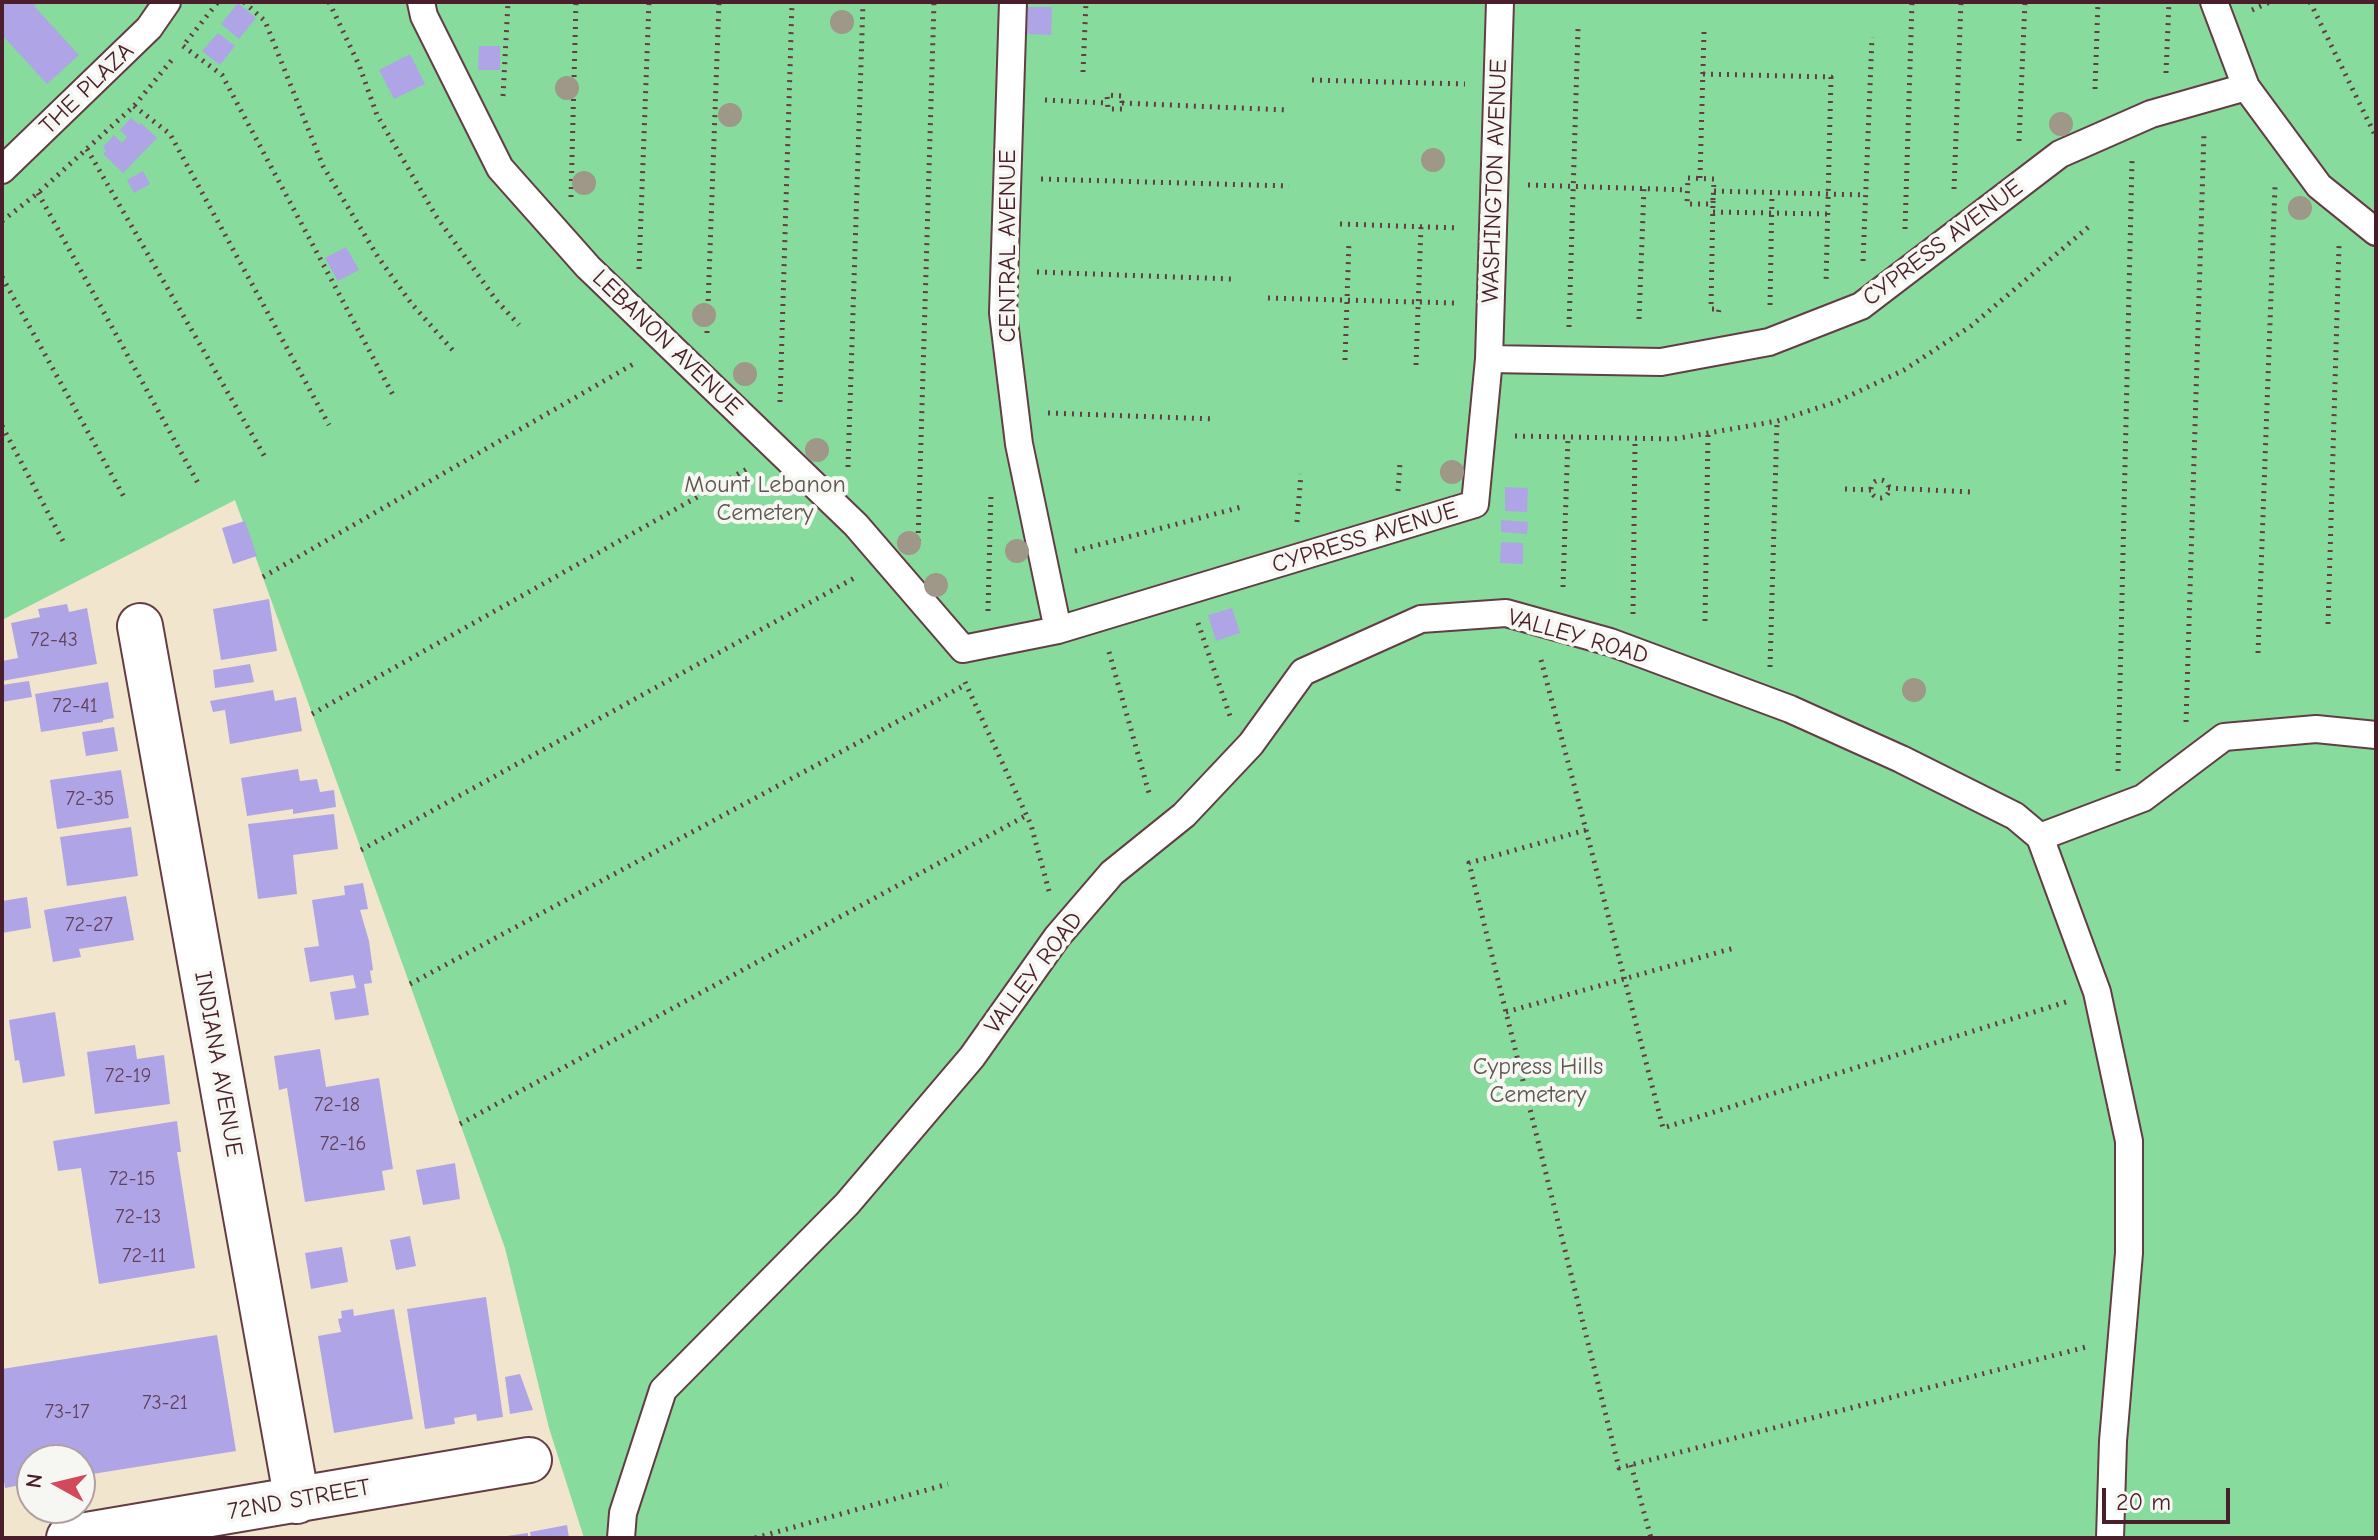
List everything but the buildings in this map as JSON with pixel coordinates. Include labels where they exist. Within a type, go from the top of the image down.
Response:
[{"type":"street","name":"INDIANA AVENUE","points":[[140,626],[297,1501]]},
{"type":"street","name":"72ND STREET","points":[[69,1538],[529,1460]]},
{"type":"lane","name":"THE PLAZA","points":[[2,170],[149,28],[167,2]]},
{"type":"lane","name":"LEBANON AVENUE","points":[[421,2],[424,16],[500,168],[570,248],[846,516],[963,649]]},
{"type":"lane","name":"CENTRAL AVENUE","points":[[1013,2],[1003,313],[1019,444],[1058,630]]},
{"type":"lane","name":"WASHINGTON AVENUE","points":[[1489,359],[1500,2]]},
{"type":"lane","points":[[2214,2],[2246,87],[2319,186],[2376,232]]},
{"type":"lane","name":"CYPRESS AVENUE","points":[[963,649],[1058,630],[1475,504],[1489,359],[1661,362],[1769,342],[1861,306],[2060,154],[2165,110],[2246,87]]},
{"type":"lane","name":"VALLEY ROAD","points":[[621,1538],[623,1513],[663,1390],[847,1204],[972,1057],[1057,937],[1112,873],[1184,815],[1251,744],[1303,672],[1421,619],[1506,613],[1610,642],[1790,709],[1901,759],[2015,816],[2040,837]]},
{"type":"lane","points":[[2110,1538],[2113,1441],[2129,1253],[2129,1141],[2097,992],[2040,837],[2143,798],[2224,737],[2316,729],[2376,735]]},
{"type":"path","points":[[2,221],[38,193],[134,106],[218,2]]},
{"type":"path","points":[[244,2],[265,21],[323,166],[378,257],[411,303],[456,354]]},
{"type":"path","points":[[329,2],[359,65],[377,115],[436,216],[496,300],[519,325]]},
{"type":"path","points":[[500,168],[508,2]]},
{"type":"path","points":[[570,248],[576,2]]},
{"type":"path","points":[[637,314],[649,2]]},
{"type":"path","points":[[705,381],[719,2]]},
{"type":"path","points":[[312,714],[779,451],[792,2]]},
{"type":"path","points":[[846,516],[863,2]]},
{"type":"path","points":[[917,595],[934,2]]},
{"type":"path","points":[[1083,72],[1086,2]]},
{"type":"path","points":[[1903,274],[1912,2]]},
{"type":"path","points":[[1953,238],[1961,2]]},
{"type":"path","points":[[2018,187],[2025,2]]},
{"type":"path","points":[[2095,89],[2098,2]]},
{"type":"path","points":[[2165,110],[2169,2]]},
{"type":"path","points":[[2310,2],[2376,137]]},
{"type":"path","points":[[1569,360],[1578,29]]},
{"type":"path","points":[[1700,178],[1704,32]]},
{"type":"path","points":[[1861,306],[1872,37]]},
{"type":"path","points":[[183,46],[222,75],[393,395]]},
{"type":"path","points":[[1703,74],[1831,77],[1826,320]]},
{"type":"path","points":[[1312,80],[1498,85]]},
{"type":"path","points":[[1010,99],[1108,103],[1108,109],[1122,109],[1122,103],[1287,110]]},
{"type":"path","points":[[2186,723],[2205,99]]},
{"type":"path","points":[[134,106],[170,134],[329,425]]},
{"type":"path","points":[[2118,776],[2133,122]]},
{"type":"path","points":[[2258,653],[2277,129]]},
{"type":"path","points":[[87,149],[265,457]]},
{"type":"path","points":[[1008,178],[1289,186]]},
{"type":"path","points":[[1713,204],[1687,204],[1688,178],[1714,179],[1711,309],[1719,309],[1716,352]]},
{"type":"path","points":[[1495,184],[1688,190]]},
{"type":"path","points":[[1639,319],[1644,188]]},
{"type":"path","points":[[1714,191],[1865,195]]},
{"type":"path","points":[[38,193],[198,483]]},
{"type":"path","points":[[1769,342],[1772,193]]},
{"type":"path","points":[[2328,624],[2340,202]]},
{"type":"path","points":[[1713,212],[1828,214]]},
{"type":"path","points":[[1340,224],[1493,229]]},
{"type":"path","points":[[1482,437],[1674,439],[1777,421],[1836,402],[1904,370],[1971,326],[2092,224]]},
{"type":"path","points":[[1416,365],[1421,226]]},
{"type":"path","points":[[1345,360],[1349,241]]},
{"type":"path","points":[[1005,267],[1043,273],[1232,279]]},
{"type":"path","points":[[2,277],[124,497]]},
{"type":"path","points":[[1268,298],[1491,304]]},
{"type":"path","points":[[263,577],[668,344]]},
{"type":"path","points":[[1015,412],[1215,419]]},
{"type":"path","points":[[1770,680],[1777,421]]},
{"type":"path","points":[[2,426],[63,541]]},
{"type":"path","points":[[1705,621],[1708,434]]},
{"type":"path","points":[[1563,587],[1568,438]]},
{"type":"path","points":[[1633,614],[1635,440]]},
{"type":"path","points":[[1294,559],[1301,474]]},
{"type":"path","points":[[1888,488],[1887,494],[1881,498],[1873,496],[1871,490],[1874,483],[1880,481],[1888,488],[1972,492]]},
{"type":"path","points":[[1845,489],[1871,490]]},
{"type":"path","points":[[1044,560],[1245,506]]},
{"type":"path","points":[[361,850],[886,561]]},
{"type":"path","points":[[1187,592],[1231,720]]},
{"type":"path","points":[[1099,618],[1149,793]]},
{"type":"path","points":[[1531,619],[1663,1128],[2097,992]]},
{"type":"path","points":[[963,649],[965,685],[1027,815],[1050,894]]},
{"type":"path","points":[[410,984],[965,685]]},
{"type":"path","points":[[460,1124],[1027,815]]},
{"type":"path","points":[[1586,830],[1469,863],[1619,1468],[2122,1338]]},
{"type":"path","points":[[1506,1012],[1734,948]]},
{"type":"path","points":[[1631,1465],[1651,1538]]},
{"type":"path","points":[[755,1538],[948,1484]]},
{"type":"green space","name":"Mount Lebanon Cemetery","points":[[2,2],[2376,2],[2376,1538],[584,1538],[549,1428],[505,1248],[235,500],[2,620]]},
{"type":"park label","name":"Cypress Hills Cemetery","points":[[1538,1081]]}]
